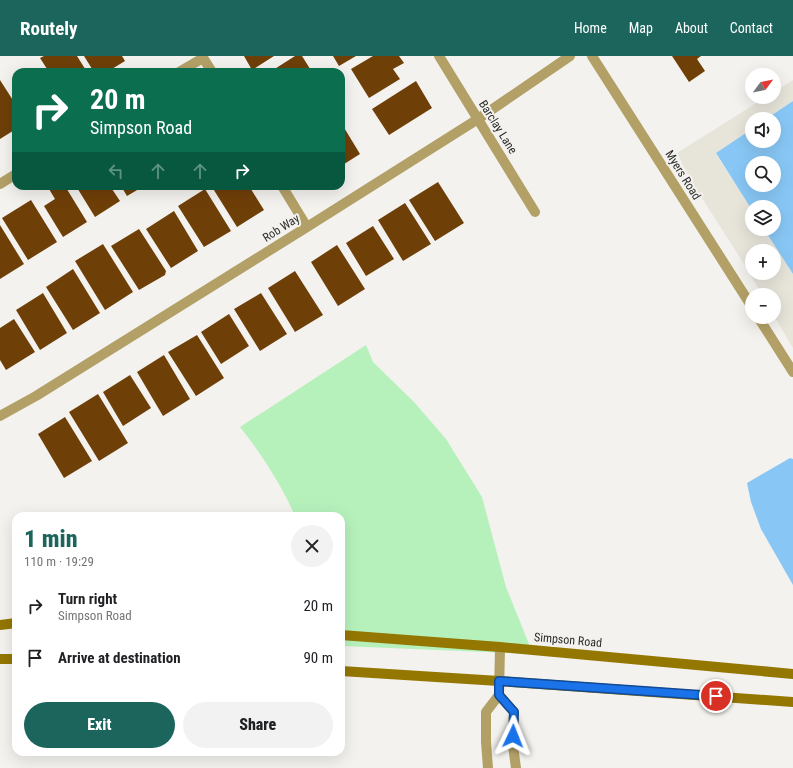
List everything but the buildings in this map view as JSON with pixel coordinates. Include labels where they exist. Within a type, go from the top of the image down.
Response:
[{"type":"main road","points":[[0,624],[12,623]]},
{"type":"main road","name":"Simpson Road","points":[[345,635],[500,647],[793,674]]},
{"type":"main road","points":[[0,659],[12,659]]},
{"type":"main road","points":[[345,671],[793,702]]},
{"type":"street","name":"Barclay Lane","points":[[439,56],[535,212]]},
{"type":"street","name":"Rob Way","points":[[0,415],[36,396],[308,227],[478,119],[570,56]]},
{"type":"street","name":"Myers Road","points":[[592,56],[745,296]]},
{"type":"street","points":[[186,68],[202,57],[209,68]]},
{"type":"street","points":[[0,184],[12,176]]},
{"type":"street","points":[[285,190],[308,227]]},
{"type":"street","points":[[762,324],[793,372]]},
{"type":"street","points":[[488,768],[486,712],[499,695],[500,647]]},
{"type":"street","points":[[499,695],[514,712],[513,746],[516,768]]},
{"type":"shaded area","points":[[793,80],[793,101],[776,112],[745,112],[745,134],[716,154],[746,200],[745,236],[769,236],[774,244],[745,244],[745,266],[691,181],[677,153],[755,104],[781,104],[781,88]]},
{"type":"shaded area","points":[[781,255],[793,274],[793,348],[779,324],[781,324],[781,288],[758,288],[753,280],[781,280]]},
{"type":"green space","points":[[366,345],[373,362],[414,402],[446,439],[482,497],[506,587],[533,654],[345,646],[345,512],[293,512],[270,470],[240,427]]},
{"type":"water","points":[[793,101],[793,274],[781,255],[781,244],[774,244],[769,236],[781,236],[781,200],[746,200],[716,153],[745,134],[745,148],[781,148],[781,112],[776,112]]},
{"type":"water","points":[[790,458],[793,459],[793,585],[761,529],[751,502],[747,483]]},
{"type":"route","points":[[513,736],[514,712],[499,695],[499,681],[716,696]]}]
